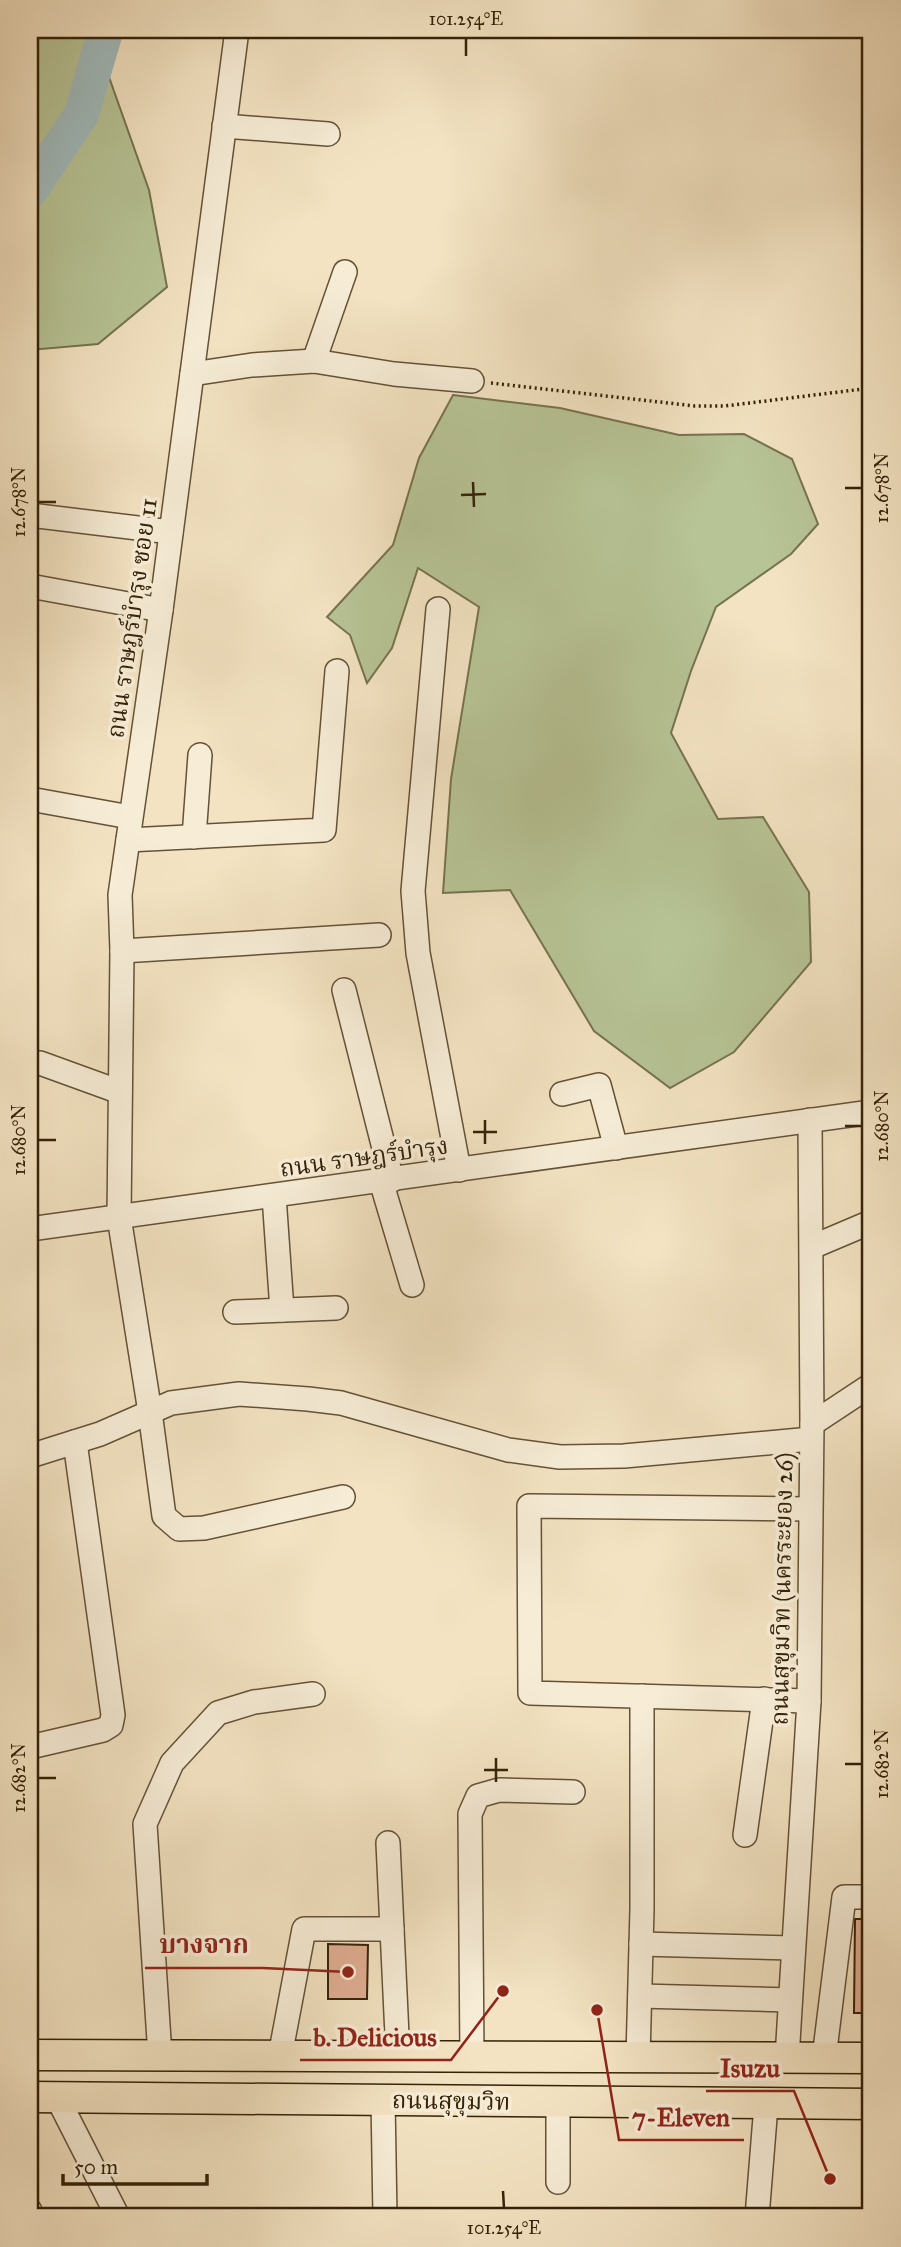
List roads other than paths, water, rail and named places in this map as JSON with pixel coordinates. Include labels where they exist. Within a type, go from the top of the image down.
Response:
[{"type":"main road","name":"ถนนสุขุมวิท","points":[[32,2052],[160,2056],[871,2058]]},
{"type":"main road","name":"ถนนสุขุมวิท","points":[[43,2097],[871,2104]]},
{"type":"street","name":"ถนน ราษฎร์บำรุง ซอย 11","points":[[237,30],[161,610],[120,895],[122,951],[119,1217],[164,1516],[179,1529],[204,1528],[343,1497]]},
{"type":"street","points":[[224,126],[328,134]]},
{"type":"street","points":[[314,360],[345,272]]},
{"type":"street","points":[[192,374],[252,365],[314,360],[394,374],[472,381]]},
{"type":"street","points":[[30,515],[171,532]]},
{"type":"street","points":[[30,586],[161,610]]},
{"type":"street","points":[[438,609],[414,891],[418,953],[459,1170]]},
{"type":"street","points":[[30,799],[129,828],[194,837],[324,830],[337,671]]},
{"type":"street","points":[[194,837],[200,755]]},
{"type":"street","points":[[122,951],[379,935]]},
{"type":"street","points":[[344,990],[412,1285]]},
{"type":"street","points":[[40,1063],[120,1092]]},
{"type":"street","points":[[562,1094],[599,1085],[616,1148]]},
{"type":"street","name":"ถนน ราษฎร์บำรุง","points":[[30,1228],[871,1112]]},
{"type":"street","name":"ถนนสุขุมวิท (นครระยอง 26)","points":[[787,2058],[808,1700],[812,1431],[810,1121]]},
{"type":"street","points":[[274,1196],[282,1310]]},
{"type":"street","points":[[812,1247],[871,1222]]},
{"type":"street","points":[[235,1312],[336,1308]]},
{"type":"street","points":[[30,1456],[75,1443],[171,1403],[239,1394],[341,1403],[508,1450],[560,1457],[624,1456],[812,1431],[871,1385]]},
{"type":"street","points":[[30,1747],[103,1730],[111,1725],[113,1715],[75,1443]]},
{"type":"street","points":[[808,1700],[530,1693],[530,1506],[810,1509]]},
{"type":"street","points":[[160,2056],[145,1824],[172,1763],[218,1713],[254,1702],[313,1694]]},
{"type":"street","points":[[638,2057],[642,1696]]},
{"type":"street","points":[[745,1835],[764,1699]]},
{"type":"street","points":[[472,2057],[470,1814],[478,1796],[499,1790],[573,1792]]},
{"type":"street","points":[[388,1843],[398,2057]]},
{"type":"street","points":[[824,2058],[844,1897],[871,1897]]},
{"type":"street","points":[[280,2056],[304,1929],[391,1928]]},
{"type":"street","points":[[641,1944],[793,1948]]},
{"type":"street","points":[[640,1996],[790,2000]]},
{"type":"street","points":[[43,2097],[118,2217]]},
{"type":"street","points":[[383,2100],[386,2217]]},
{"type":"street","points":[[558,2102],[558,2182]]},
{"type":"street","points":[[757,2217],[766,2105]]},
{"type":"street","points":[[30,2211],[32,2217]]},
{"type":"waterway","points":[[30,191],[81,115],[106,30]]},
{"type":"place","name":"บางจาก","points":[[348,1972]]},
{"type":"place","name":"b. Delicious","points":[[503,1991]]},
{"type":"place","name":"7-Eleven","points":[[597,2010]]},
{"type":"place","name":"Isuzu","points":[[830,2179]]}]
